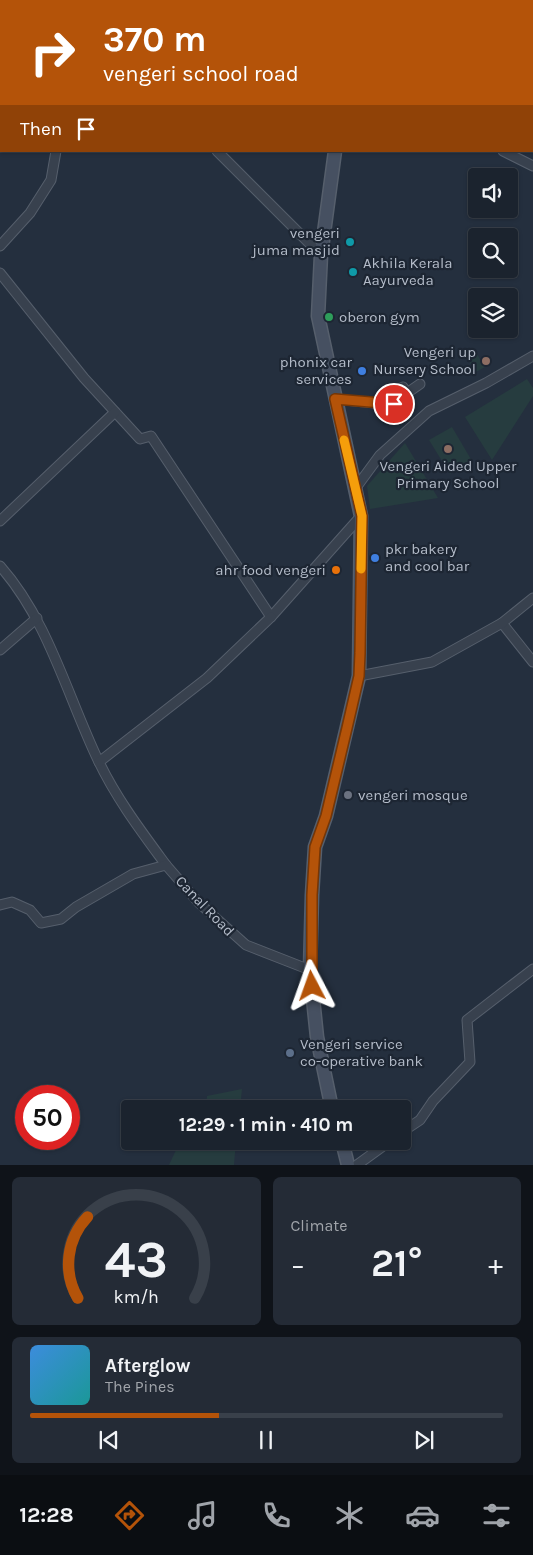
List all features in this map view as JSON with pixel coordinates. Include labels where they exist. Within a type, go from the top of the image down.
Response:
[{"type":"main road","points":[[330,1100],[317,1037],[310,970],[315,847],[326,816],[359,676],[362,516],[318,316],[321,256],[335,152]]},
{"type":"main road","points":[[344,1150],[348,1165]]},
{"type":"street","points":[[0,246],[30,213],[51,180],[56,152]]},
{"type":"street","points":[[217,152],[321,256]]},
{"type":"street","points":[[505,152],[533,166]]},
{"type":"street","points":[[0,273],[84,378],[140,439],[151,436],[271,617]]},
{"type":"street","points":[[355,489],[380,456],[429,411],[486,383],[533,356]]},
{"type":"street","points":[[335,399],[394,404],[390,394],[403,387],[407,393],[420,384]]},
{"type":"street","points":[[0,521],[115,412]]},
{"type":"street","points":[[99,762],[207,678],[271,617],[362,516]]},
{"type":"street","points":[[0,566],[13,580],[37,618],[99,762],[114,792],[166,865]]},
{"type":"street","points":[[359,676],[432,662],[502,623],[533,598]]},
{"type":"street","points":[[0,650],[37,618]]},
{"type":"street","points":[[502,623],[533,662]]},
{"type":"street","name":"Canal Road","points":[[0,905],[12,902],[30,910],[41,923],[61,919],[76,907],[133,874],[166,865],[199,903],[246,945],[310,970]]},
{"type":"street","points":[[411,1126],[420,1120],[433,1101],[470,1062],[467,1020],[533,970]]},
{"type":"street","points":[[357,1165],[378,1150]]},
{"type":"green space","points":[[475,351],[485,367],[476,372],[466,357]]},
{"type":"green space","points":[[527,379],[533,388],[533,396],[492,460],[465,417]]},
{"type":"green space","points":[[452,427],[472,461],[450,474],[429,440]]},
{"type":"green space","points":[[405,443],[438,498],[370,509],[367,486]]},
{"type":"green space","points":[[242,1089],[241,1100],[207,1100],[207,1096]]},
{"type":"green space","points":[[176,1150],[235,1150],[234,1165],[169,1165]]},
{"type":"slow traffic","points":[[344,440],[362,516],[361,569]]},
{"type":"place","name":"vengeri juma masjid","points":[[350,242]]},
{"type":"place","name":"Akhila Kerala Aayurveda","points":[[353,272]]},
{"type":"place","name":"oberon gym","points":[[329,317]]},
{"type":"place","name":"Vengeri up Nursery School","points":[[486,361]]},
{"type":"place","name":"phonix car services","points":[[362,371]]},
{"type":"place","name":"Vengeri Aided Upper Primary School","points":[[448,449]]},
{"type":"place","name":"pkr bakery and cool bar","points":[[375,558]]},
{"type":"place","name":"ahr food vengeri","points":[[336,570]]},
{"type":"place","name":"vengeri mosque","points":[[348,795]]},
{"type":"place","name":"Vengeri service co-operative bank","points":[[290,1053]]},
{"type":"route","points":[[312,986],[310,970],[315,847],[326,816],[347,728],[359,676],[360,653],[362,516],[335,399],[394,404]]}]
